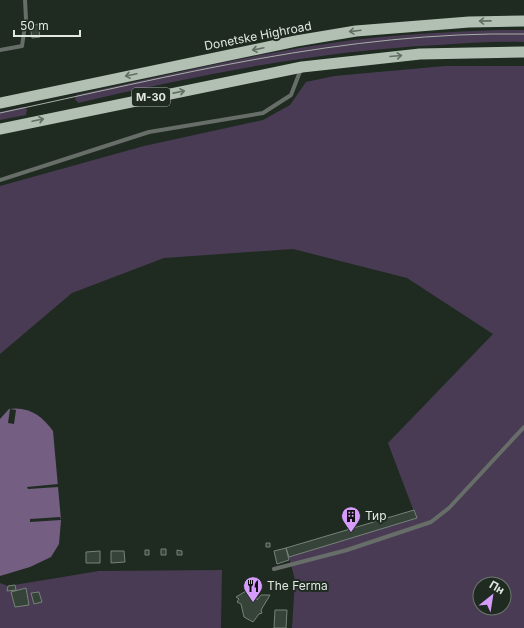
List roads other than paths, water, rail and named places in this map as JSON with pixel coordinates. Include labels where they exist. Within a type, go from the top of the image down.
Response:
[{"type":"highway","name":"Donetske Highroad","points":[[0,103],[296,41],[356,31],[469,22],[524,21]]},
{"type":"highway","name":"М-30","points":[[0,129],[302,67],[420,54],[524,52]]},
{"type":"lane","points":[[0,50],[22,46],[26,19],[26,0]]},
{"type":"lane","points":[[0,180],[149,132],[263,113],[291,95],[302,67]]},
{"type":"lane","points":[[274,569],[347,550],[431,522],[449,508],[524,427]]},
{"type":"tram line","points":[[0,113],[260,58],[326,48],[391,40],[457,35],[524,34]]},
{"type":"place","name":"Тир","points":[[351,533]]},
{"type":"place","name":"The Ferma","points":[[253,603]]}]
